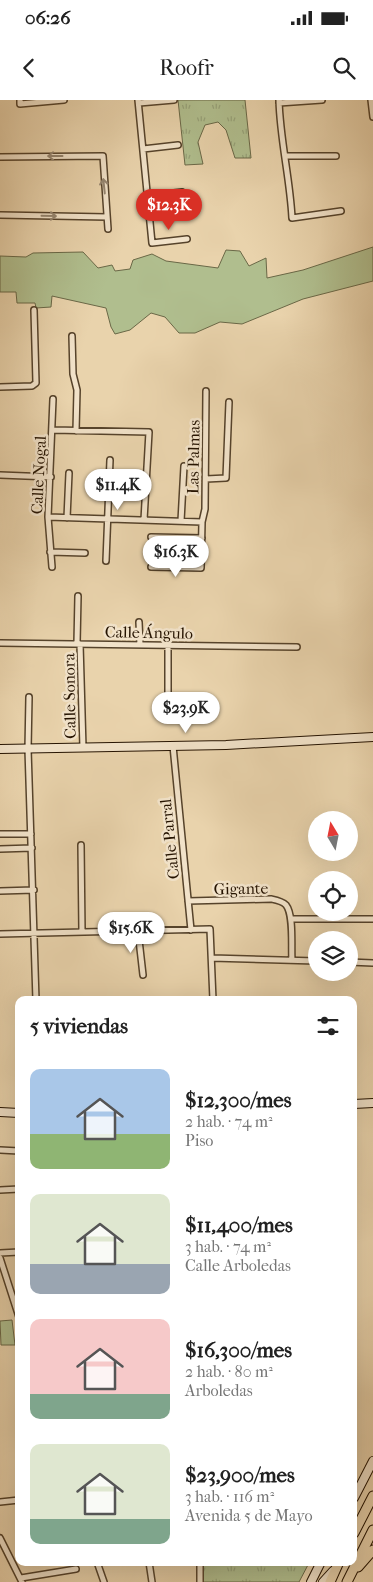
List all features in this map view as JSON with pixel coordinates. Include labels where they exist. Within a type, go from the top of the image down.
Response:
[{"type":"highway","points":[[357,1527],[373,1496]]},
{"type":"highway","points":[[357,1563],[373,1530]]},
{"type":"highway","points":[[349,1579],[373,1550]]},
{"type":"highway","points":[[330,1582],[338,1566]]},
{"type":"highway","points":[[349,1579],[355,1566]]},
{"type":"main road","points":[[0,749],[278,743],[373,737]]},
{"type":"main road","points":[[357,1104],[373,1103]]},
{"type":"main road","points":[[0,1112],[15,1113]]},
{"type":"main road","points":[[357,1492],[373,1461]]},
{"type":"main road","points":[[311,1582],[318,1566]]},
{"type":"main road","points":[[322,1582],[337,1566]]},
{"type":"street","points":[[20,100],[20,104],[64,100]]},
{"type":"street","points":[[174,100],[138,102],[152,244],[188,239]]},
{"type":"street","points":[[322,100],[279,102],[280,130],[292,218],[341,211]]},
{"type":"street","points":[[371,100],[373,117]]},
{"type":"street","points":[[143,149],[178,145]]},
{"type":"street","points":[[0,157],[103,156],[108,229]]},
{"type":"street","points":[[285,156],[336,156]]},
{"type":"street","points":[[148,196],[182,192]]},
{"type":"street","points":[[0,215],[107,217]]},
{"type":"street","points":[[0,387],[32,386],[36,383],[34,310]]},
{"type":"street","points":[[72,336],[73,374],[77,390],[76,431]]},
{"type":"street","name":"Las Palmas","points":[[151,567],[202,568],[202,522],[206,479],[206,391]]},
{"type":"street","name":"Calle Nogal","points":[[52,567],[48,517],[53,399]]},
{"type":"street","points":[[206,479],[226,478],[229,402]]},
{"type":"street","points":[[53,430],[149,432],[144,520]]},
{"type":"street","points":[[106,561],[110,460]]},
{"type":"street","points":[[181,521],[184,466]]},
{"type":"street","points":[[67,518],[69,472]]},
{"type":"street","points":[[0,475],[51,477]]},
{"type":"street","points":[[48,517],[202,522]]},
{"type":"street","points":[[151,537],[202,538]]},
{"type":"street","points":[[50,552],[85,553]]},
{"type":"street","name":"Calle Sonora","points":[[78,596],[83,748]]},
{"type":"street","points":[[139,622],[140,644]]},
{"type":"street","name":"Calle Ángulo","points":[[0,643],[297,647]]},
{"type":"street","points":[[168,645],[168,693]]},
{"type":"street","points":[[29,697],[28,749],[36,933],[36,996]]},
{"type":"street","name":"Calle Parral","points":[[172,746],[191,930]]},
{"type":"street","points":[[0,834],[31,834]]},
{"type":"street","points":[[81,845],[82,932]]},
{"type":"street","points":[[0,849],[32,848]]},
{"type":"street","points":[[0,891],[34,890]]},
{"type":"street","name":"Gigante","points":[[188,901],[271,899],[286,905],[291,919]]},
{"type":"street","points":[[292,960],[291,919],[373,919]]},
{"type":"street","points":[[0,934],[210,929],[212,996]]},
{"type":"street","points":[[138,931],[143,974]]},
{"type":"street","points":[[212,958],[308,961]]},
{"type":"street","points":[[358,962],[373,963]]},
{"type":"street","points":[[0,1150],[15,1150]]},
{"type":"street","points":[[0,1190],[15,1189]]},
{"type":"street","points":[[0,1253],[15,1252]]},
{"type":"street","points":[[0,1258],[15,1305]]},
{"type":"street","points":[[0,1502],[15,1500]]},
{"type":"street","points":[[0,1538],[22,1580],[76,1569]]},
{"type":"street","points":[[98,1566],[104,1582]]},
{"type":"street","points":[[149,1566],[152,1582]]},
{"type":"street","points":[[200,1566],[200,1582]]},
{"type":"green space","points":[[178,100],[245,100],[251,158],[235,158],[226,130],[218,122],[205,125],[198,142],[203,164],[185,165]]},
{"type":"green space","points":[[373,247],[373,281],[303,299],[242,324],[220,322],[195,333],[179,333],[165,317],[151,313],[130,330],[115,334],[106,308],[52,296],[51,307],[36,308],[35,303],[17,303],[16,292],[0,292],[0,256],[26,257],[33,253],[83,252],[98,268],[112,265],[115,271],[130,269],[133,260],[152,254],[166,261],[218,268],[226,250],[240,251],[249,266],[266,258],[267,278],[303,270]]},
{"type":"green space","points":[[12,1320],[15,1345],[1,1345],[0,1321]]},
{"type":"green space","points":[[202,1566],[307,1566],[299,1582],[202,1582]]}]
